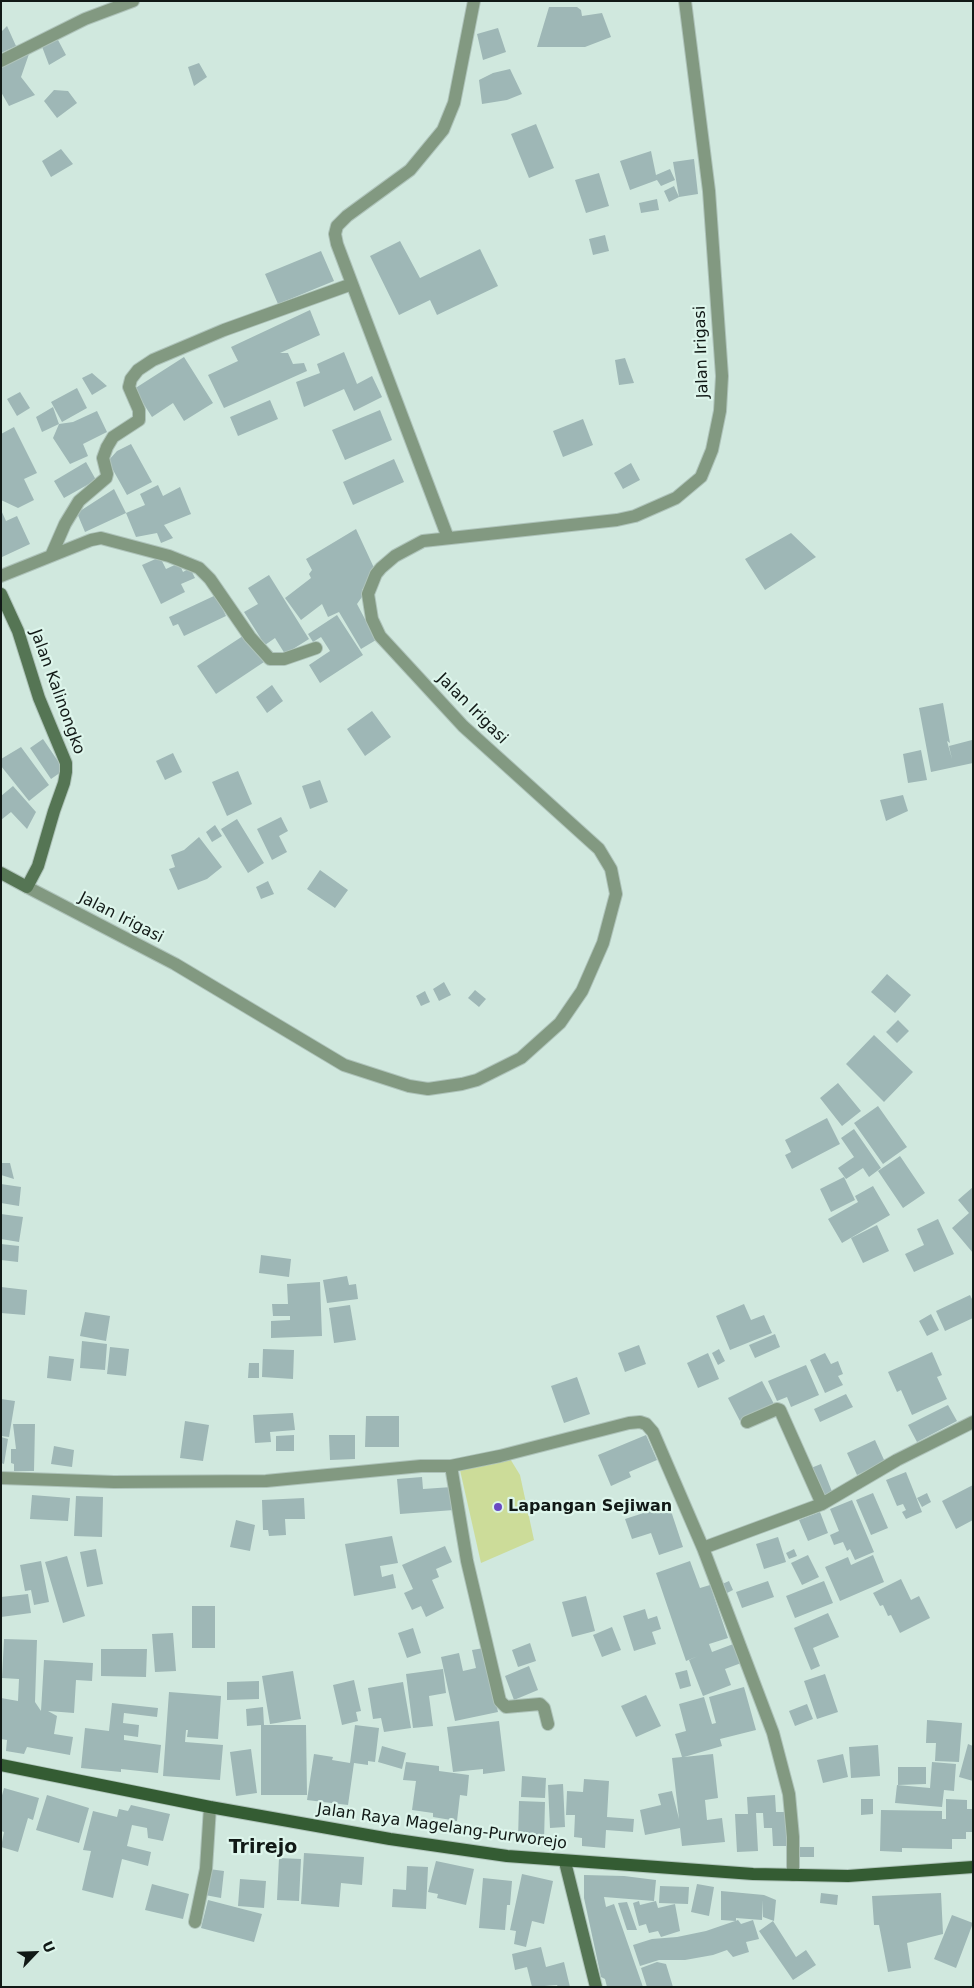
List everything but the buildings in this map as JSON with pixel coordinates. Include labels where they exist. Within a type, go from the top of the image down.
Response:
[{"type":"main road","name":"Jalan Raya Magelang-Purworejo","points":[[1,1765],[210,1807],[400,1840],[507,1856],[566,1862],[792,1875],[848,1876],[973,1867]]},
{"type":"street","points":[[1,61],[85,19],[133,1]]},
{"type":"street","points":[[448,538],[336,244],[335,230],[347,216],[410,170],[443,130],[456,95],[474,1]]},
{"type":"street","name":"Jalan Irigasi","points":[[1,873],[175,964],[344,1065],[409,1086],[428,1089],[477,1080],[520,1058],[560,1023],[582,991],[603,943],[616,894],[611,869],[599,849],[463,726],[380,636],[372,619],[368,594],[376,574],[381,568],[414,545],[423,541],[617,520],[635,516],[676,498],[700,477],[712,450],[720,411],[722,376],[709,191],[685,1]]},
{"type":"street","points":[[50,556],[65,524],[79,501],[106,478],[107,474],[103,458],[113,437],[139,420],[140,410],[129,387],[131,379],[138,370],[153,360],[224,330],[352,284]]},
{"type":"street","points":[[1,576],[96,538],[183,560],[199,568],[210,578],[245,629],[268,658],[273,661],[316,648]]},
{"type":"street","name":"Jalan Kalinongko","points":[[1,594],[18,631],[39,698],[66,763],[64,784],[38,866],[27,888]]},
{"type":"street","points":[[747,1422],[777,1409],[780,1410],[822,1504]]},
{"type":"street","points":[[1,1478],[114,1482],[266,1482],[421,1466],[452,1466],[500,1456],[629,1422],[643,1423],[649,1426],[703,1548],[754,1678],[783,1766],[789,1794],[793,1837],[792,1875]]},
{"type":"street","points":[[703,1548],[822,1504],[897,1460],[973,1422]]},
{"type":"street","points":[[452,1466],[467,1561],[500,1701],[506,1707],[540,1704],[544,1708],[548,1724]]},
{"type":"street","points":[[195,1922],[206,1869],[210,1807]]},
{"type":"street","points":[[566,1862],[596,1987]]},
{"type":"green space","name":"Lapangan Sejiwan","points":[[509,1457],[520,1475],[534,1540],[481,1563],[460,1470]]},
{"type":"place","name":"Lapangan Sejiwan","points":[[498,1507]]},
{"type":"district","name":"Trirejo","points":[[263,1848]]}]
